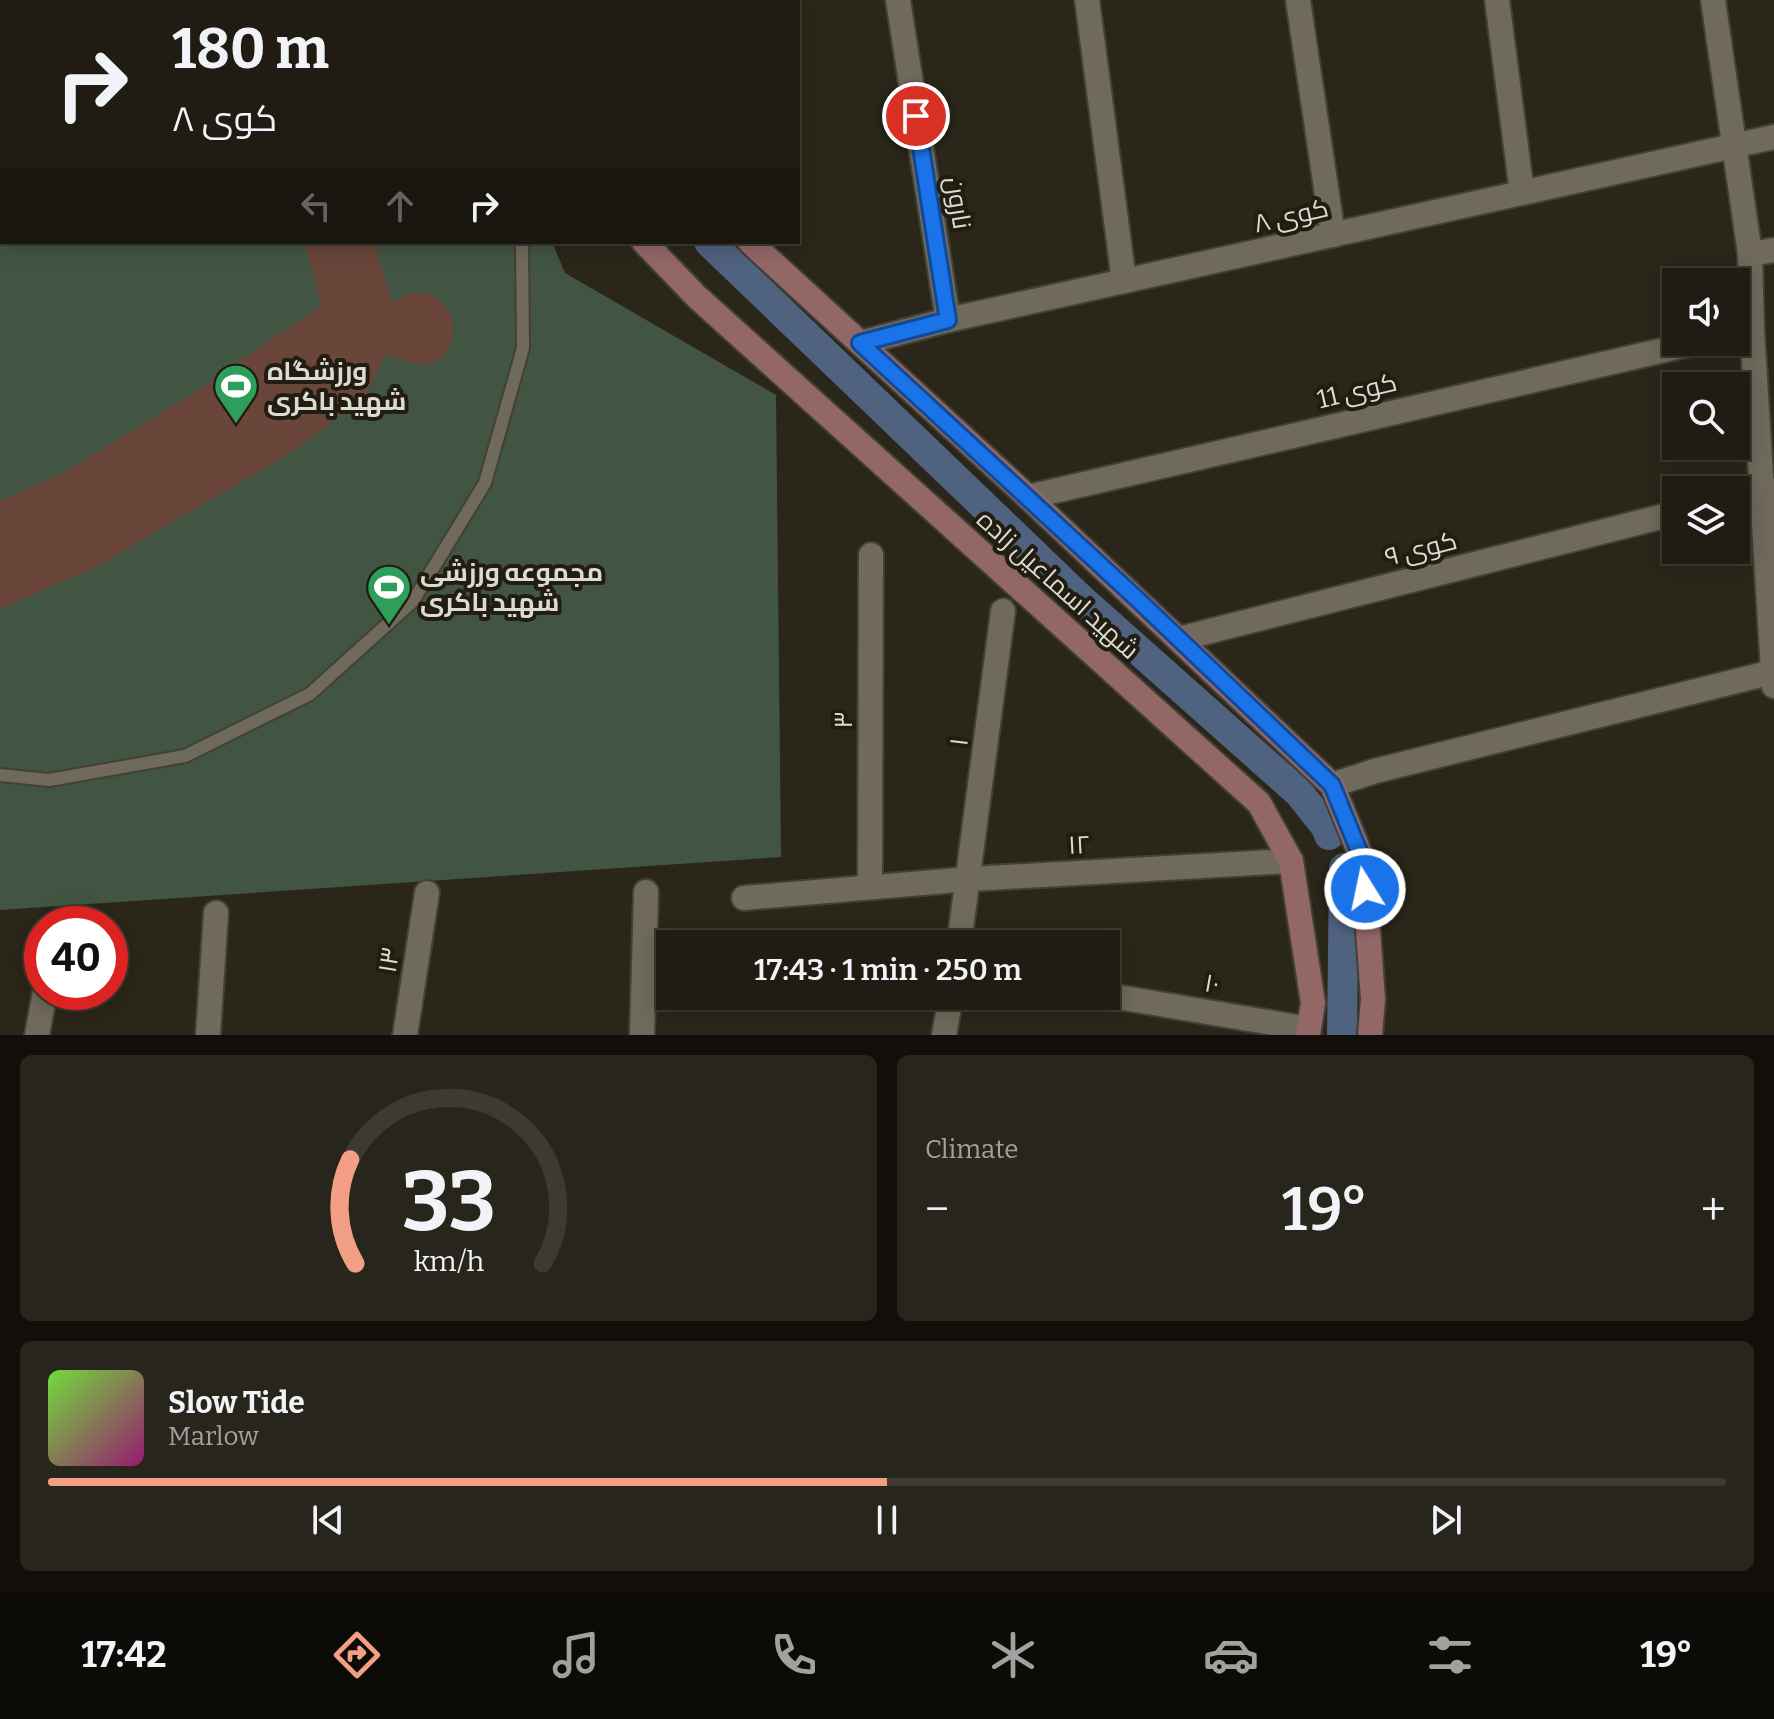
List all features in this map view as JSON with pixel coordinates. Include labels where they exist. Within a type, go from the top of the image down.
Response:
[{"type":"street","name":"نارون","points":[[898,0],[948,320]]},
{"type":"street","points":[[1087,0],[1124,281]]},
{"type":"street","points":[[1298,0],[1333,235]]},
{"type":"street","points":[[1497,0],[1522,193]]},
{"type":"street","points":[[1713,0],[1734,146],[1762,252],[1750,305]]},
{"type":"street","name":"کوی ۸","points":[[860,343],[948,320],[1774,137]]},
{"type":"street","name":"شهید اسماعیل زاده","points":[[646,244],[709,307],[1259,803],[1291,861],[1313,1003],[1309,1032]]},
{"type":"street","name":"شهید اسماعیل زاده","points":[[752,244],[1028,497],[1332,785],[1363,861],[1373,999],[1370,1035]]},
{"type":"street","name":"کوی 11","points":[[1028,497],[1662,351]]},
{"type":"street","points":[[1748,356],[1768,490],[1774,686]]},
{"type":"street","name":"کوی ۹","points":[[1179,639],[1662,517]]},
{"type":"street","name":"۳","points":[[870,886],[871,555]]},
{"type":"street","name":"۱","points":[[961,930],[1003,611]]},
{"type":"street","points":[[1332,785],[1375,771],[1773,672]]},
{"type":"street","name":"۱۲","points":[[744,898],[970,879],[1291,861]]},
{"type":"street","points":[[642,1035],[646,892]]},
{"type":"street","name":"۱۳","points":[[405,1035],[427,893]]},
{"type":"street","points":[[208,1035],[216,913]]},
{"type":"street","name":"۱۰","points":[[1120,998],[1309,1032]]},
{"type":"street","points":[[37,1035],[42,1010]]},
{"type":"street","points":[[944,1035],[948,1010]]},
{"type":"lane","points":[[0,775],[49,780],[185,756],[310,694],[413,601],[485,483],[523,348],[522,244]]},
{"type":"green space","name":"مجموعه ورزشی شهید باکری","points":[[0,244],[553,244],[565,273],[776,395],[781,857],[0,910]]},
{"type":"building","name":"ورزشگاه شهید باکری","points":[[305,244],[376,244],[393,302],[408,293],[425,293],[439,299],[449,312],[453,327],[451,343],[442,358],[424,366],[385,355],[365,397],[292,452],[94,568],[0,609],[0,501],[63,473],[192,394],[322,305]]},
{"type":"waterway","points":[[711,244],[1082,600],[1299,793],[1329,835]]},
{"type":"waterway","points":[[1342,1035],[1344,868]]},
{"type":"place","name":"ورزشگاه شهید باکری","points":[[236,425]]},
{"type":"place","name":"مجموعه ورزشی شهید باکری","points":[[389,626]]},
{"type":"route","points":[[916,116],[948,320],[860,343],[1136,598],[1332,785],[1363,861],[1365,889]]}]
